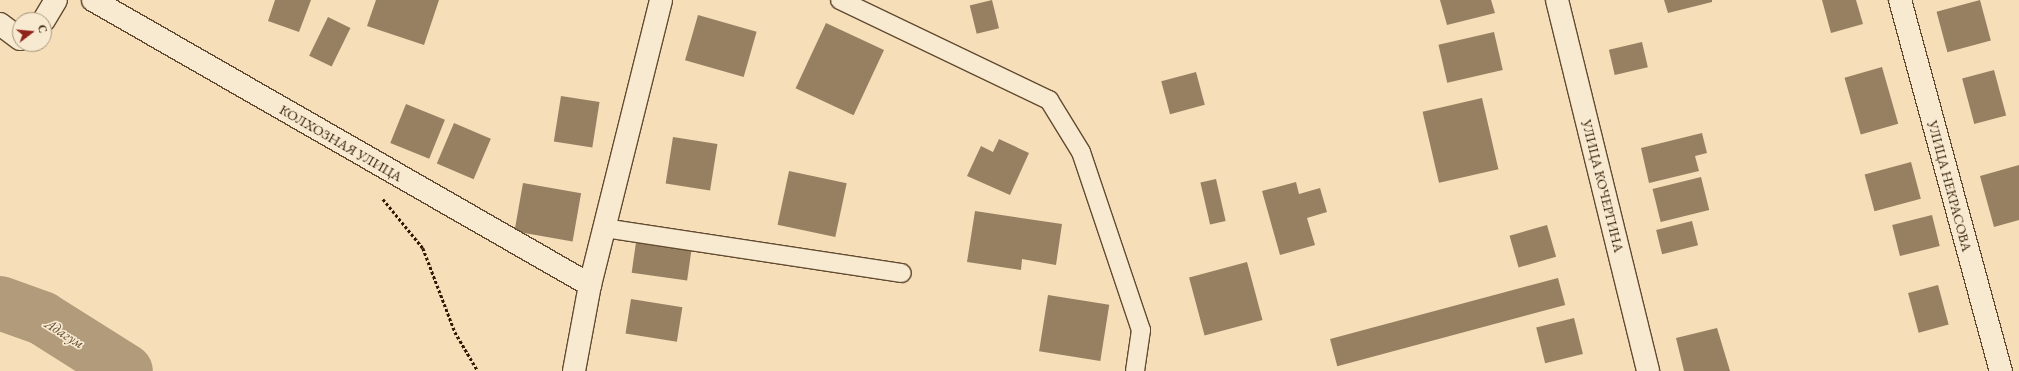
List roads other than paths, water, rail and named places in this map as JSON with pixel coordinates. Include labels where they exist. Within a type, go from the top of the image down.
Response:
[{"type":"street","points":[[49,12],[56,0]]},
{"type":"street","name":"КОЛХОЗНАЯ УЛИЦА","points":[[93,0],[590,285]]},
{"type":"street","points":[[574,371],[590,285],[661,0]]},
{"type":"street","name":"УЛИЦА КОЧЕРГИНА","points":[[1557,0],[1648,371]]},
{"type":"street","name":"УЛИЦА НЕКРАСОВА","points":[[1900,0],[2001,371]]},
{"type":"street","points":[[0,24],[12,34]]},
{"type":"lane","points":[[840,0],[1050,100],[1081,152],[1141,330],[1135,371]]},
{"type":"lane","points":[[604,228],[902,273]]},
{"type":"waterway","name":"Адагум","points":[[0,303],[42,318],[126,371]]}]
